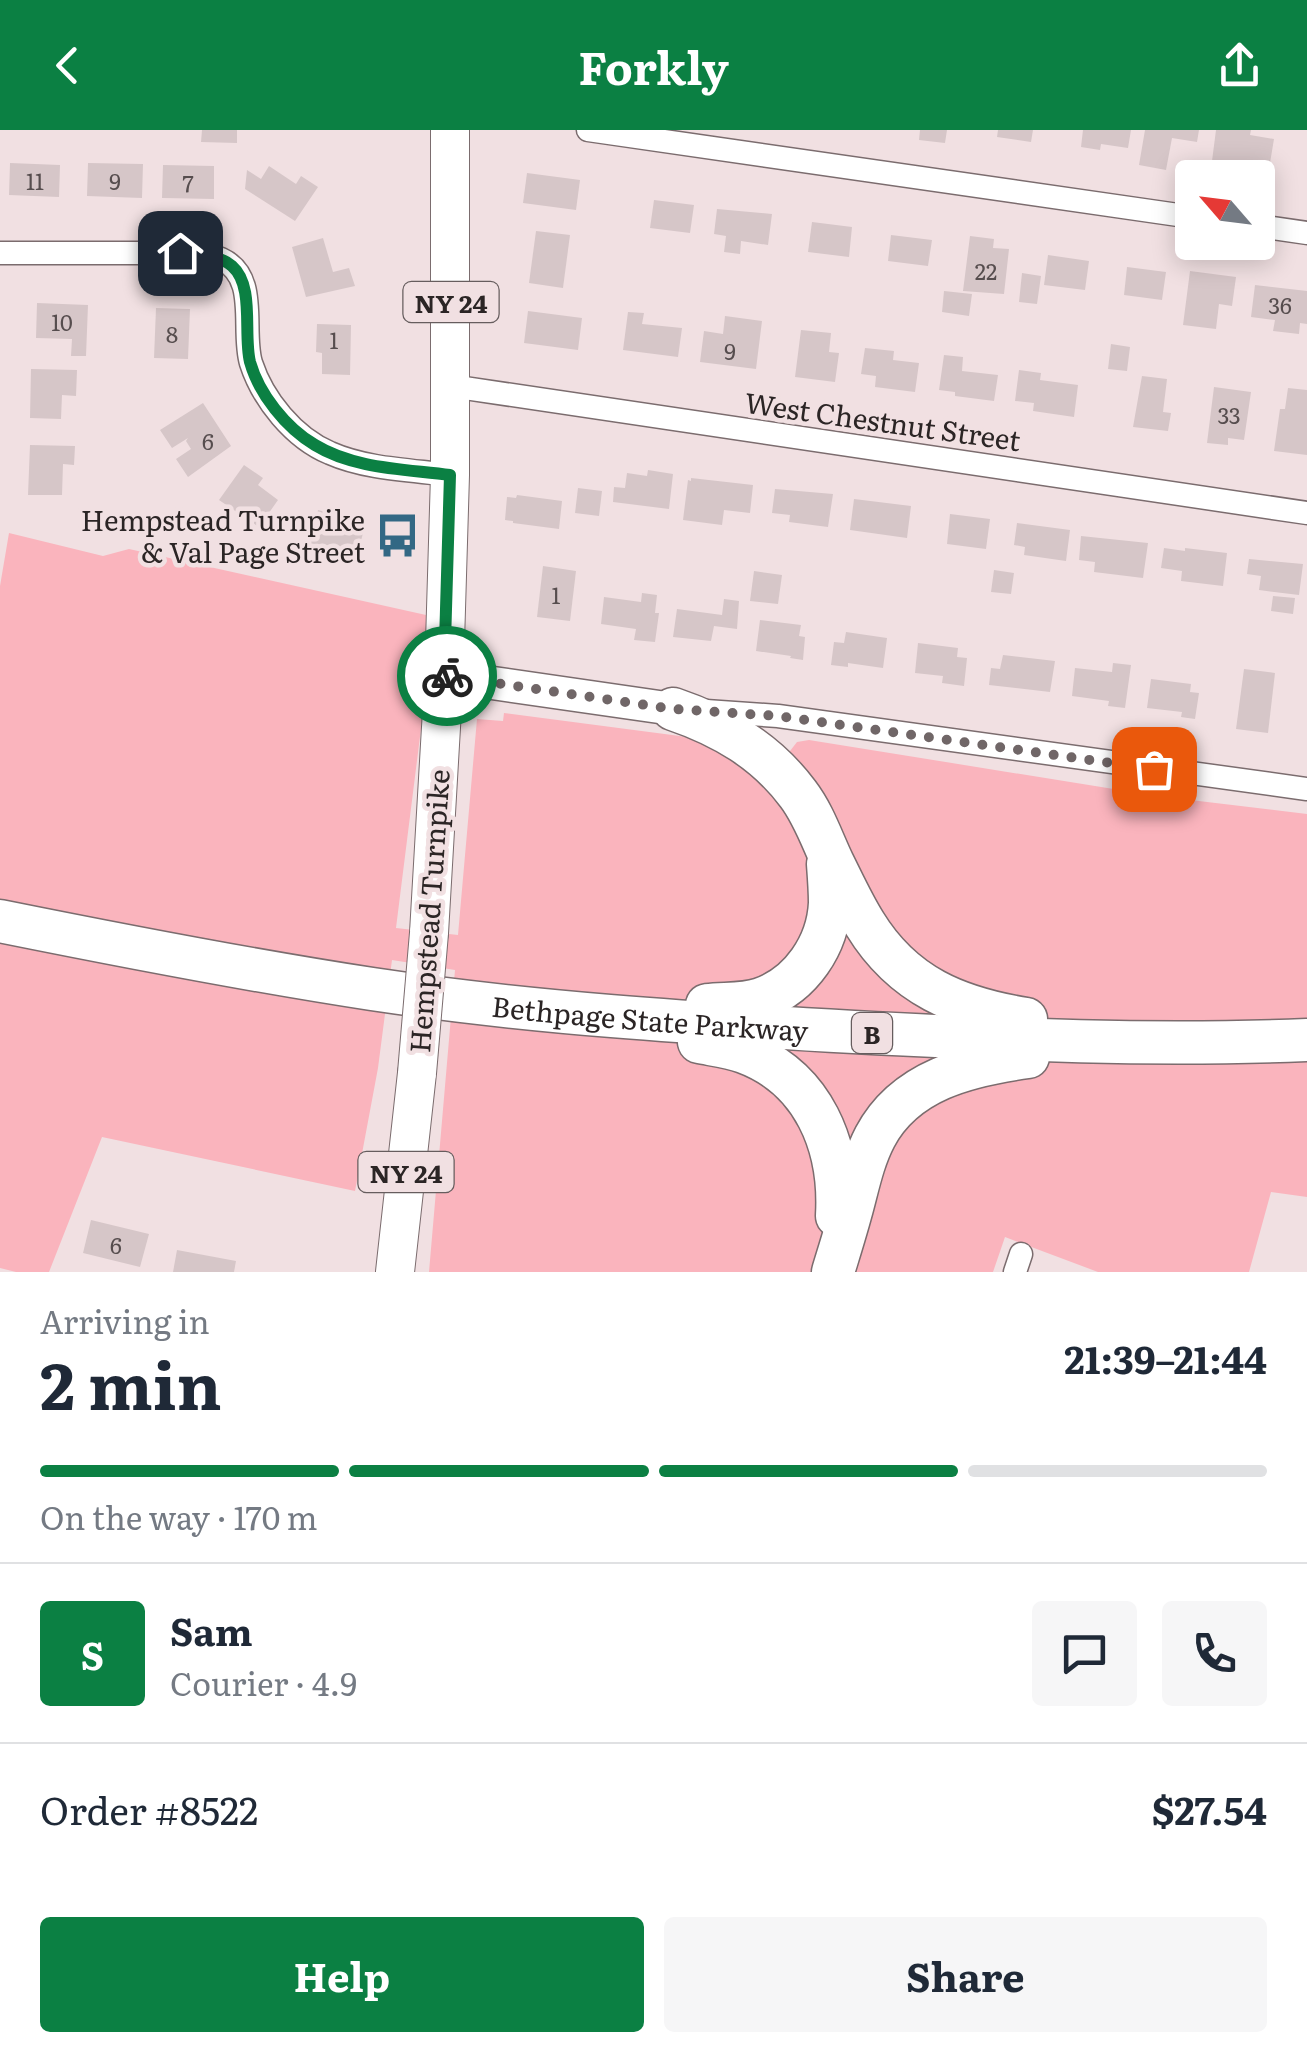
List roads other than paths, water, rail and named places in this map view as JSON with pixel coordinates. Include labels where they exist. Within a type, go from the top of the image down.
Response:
[{"type":"highway","points":[[673,709],[739,738],[774,767],[801,797],[867,927],[904,969],[945,997],[993,1014],[1152,1041]]},
{"type":"highway","points":[[592,1015],[740,1003],[760,999],[788,984],[811,960],[825,932],[830,902],[827,852]]},
{"type":"highway","name":"Bethpage State Parkway","points":[[0,921],[306,978],[592,1015],[898,1034],[1152,1041],[1307,1040]]},
{"type":"highway","points":[[592,1015],[746,1053],[776,1069],[799,1091],[819,1117],[832,1148],[838,1202],[833,1272]]},
{"type":"highway","points":[[833,1272],[861,1170],[874,1138],[894,1110],[924,1087],[959,1070],[998,1060],[1152,1041]]},
{"type":"main road","name":"Hempstead Turnpike","points":[[395,1272],[429,933],[444,676],[450,475],[450,130]]},
{"type":"street","points":[[588,130],[1175,215]]},
{"type":"street","points":[[1275,228],[1307,233]]},
{"type":"street","points":[[0,253],[180,253],[218,257],[234,267],[244,282],[250,361],[265,396],[288,423],[331,454],[376,466],[450,475]]},
{"type":"street","name":"West Chestnut Street","points":[[450,386],[1307,513]]},
{"type":"street","points":[[444,676],[673,709],[778,716],[1307,789]]},
{"type":"place","name":"Hempstead Turnpike & Val Page Street","points":[[398,535]]}]
